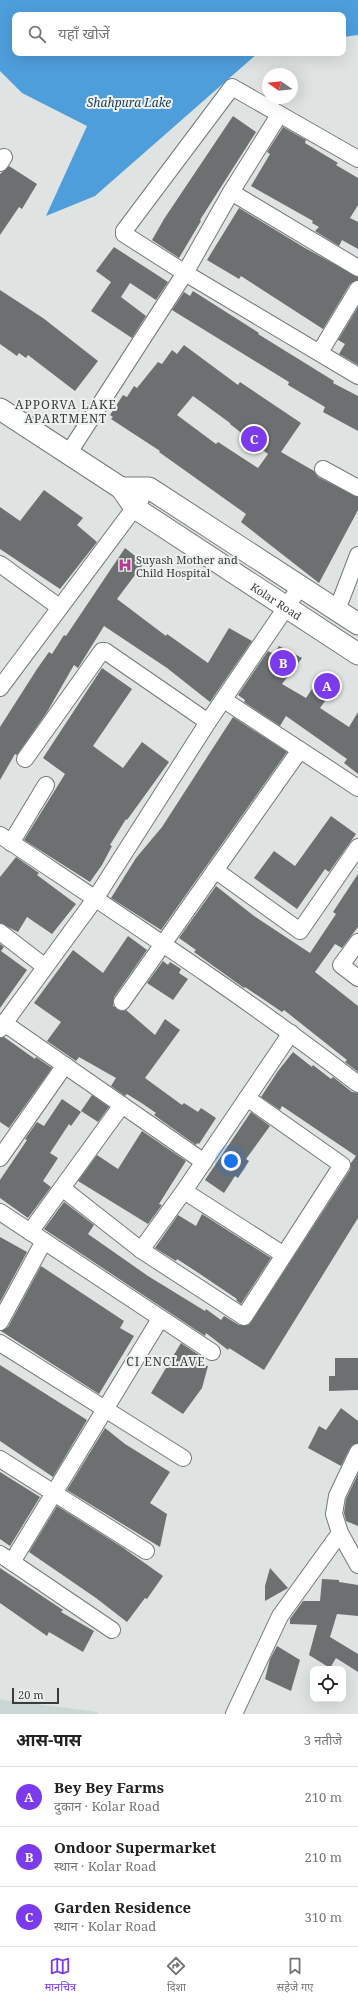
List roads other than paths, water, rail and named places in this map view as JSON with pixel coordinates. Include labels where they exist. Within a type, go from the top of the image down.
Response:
[{"type":"main road","name":"Kolar Road","points":[[0,409],[121,488],[135,508],[358,654]]},
{"type":"main road","points":[[121,488],[149,488],[358,624]]},
{"type":"street","points":[[358,159],[279,115],[234,87],[124,231],[125,236],[358,376]]},
{"type":"street","points":[[68,454],[186,273],[231,192],[279,115]]},
{"type":"street","points":[[231,192],[358,268]]},
{"type":"street","points":[[320,352],[358,289]]},
{"type":"street","points":[[323,469],[358,488]]},
{"type":"street","points":[[0,688],[149,488]]},
{"type":"street","points":[[337,610],[358,555]]},
{"type":"street","points":[[0,564],[59,607]]},
{"type":"street","points":[[204,1162],[65,1066],[2,1026],[44,966],[95,899],[208,722],[288,607],[300,587]]},
{"type":"street","points":[[25,759],[102,650],[208,722]]},
{"type":"street","points":[[224,700],[358,788]]},
{"type":"street","points":[[122,1002],[300,750]]},
{"type":"street","points":[[46,785],[5,839],[163,943],[291,1033],[358,1084]]},
{"type":"street","points":[[215,870],[300,931],[358,848]]},
{"type":"street","points":[[0,932],[44,966]]},
{"type":"street","points":[[358,942],[341,965],[358,978]]},
{"type":"street","points":[[141,1250],[184,1191],[291,1033]]},
{"type":"street","points":[[0,1158],[65,1066]]},
{"type":"street","points":[[62,1188],[141,1250],[244,1317],[342,1165],[247,1098]]},
{"type":"street","points":[[30,1232],[122,1105]]},
{"type":"street","points":[[184,1191],[284,1256]]},
{"type":"street","points":[[0,1212],[212,1352]]},
{"type":"street","points":[[0,1322],[44,1241]]},
{"type":"street","points":[[112,1630],[6,1558],[54,1493],[160,1319]]},
{"type":"street","points":[[0,1343],[183,1458]]},
{"type":"street","points":[[357,1562],[340,1533],[334,1514],[337,1496],[358,1452]]},
{"type":"street","points":[[0,1459],[146,1551]]},
{"type":"street","points":[[234,1714],[250,1682],[272,1630],[280,1616],[340,1533]]},
{"type":"street","points":[[247,1714],[253,1692],[250,1682]]},
{"type":"water","name":"Shahpura Lake","points":[[0,0],[358,0],[358,35],[346,37],[346,12],[12,12],[12,56],[255,56],[95,196],[46,216],[87,126],[22,93],[0,71]]},
{"type":"place","name":"Garden Residence","points":[[254,439]]},
{"type":"place","name":"Suyash Mother and Child Hospital","points":[[125,565]]},
{"type":"place","name":"Ondoor Supermarket","points":[[283,663]]},
{"type":"place","name":"Bey Bey Farms","points":[[327,686]]},
{"type":"district","name":"APPORVA LAKE APARTMENT","points":[[66,411]]},
{"type":"district","name":"CI ENCLAVE","points":[[166,1361]]}]
